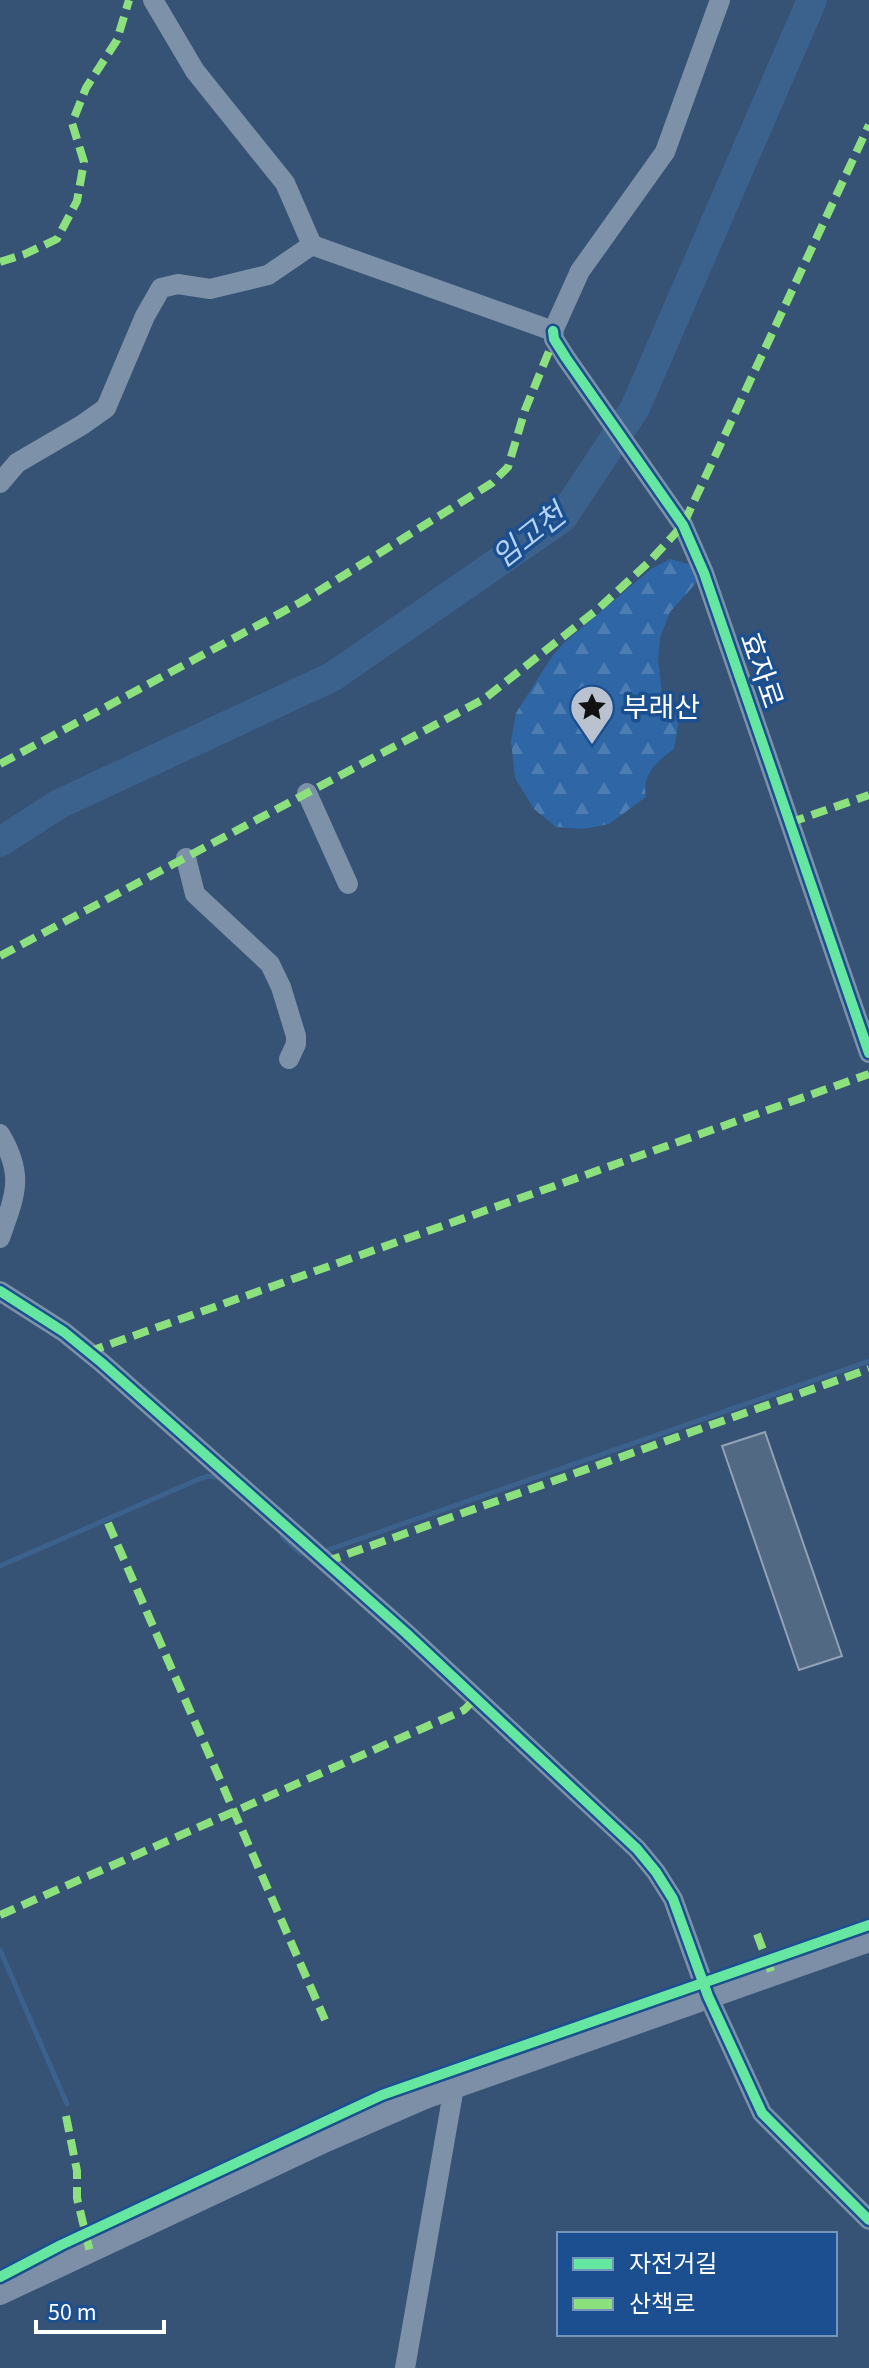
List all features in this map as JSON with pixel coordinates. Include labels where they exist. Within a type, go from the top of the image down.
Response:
[{"type":"main road","points":[[0,2293],[326,2140],[454,2087],[869,1940]]},
{"type":"street","points":[[153,0],[195,71],[285,183],[312,245],[553,331],[580,271],[665,152],[720,0]]},
{"type":"street","points":[[0,483],[17,463],[106,408],[145,316],[161,288],[178,284],[210,289],[268,275],[312,245]]},
{"type":"street","name":"효자로","points":[[553,331],[554,339],[566,358],[688,534],[869,1053]]},
{"type":"street","points":[[307,793],[348,884]]},
{"type":"street","points":[[186,858],[195,894],[275,972],[296,1036],[289,1059]]},
{"type":"street","points":[[0,1134],[10,1151],[17,1177],[15,1196],[0,1238]]},
{"type":"street","points":[[0,1291],[64,1332],[102,1363],[406,1633],[637,1849],[673,1899],[708,1996],[762,2113],[869,2220]]},
{"type":"street","points":[[405,2368],[454,2087]]},
{"type":"green space","points":[[670,559],[689,564],[697,582],[670,612],[660,638],[658,660],[663,701],[679,719],[674,749],[648,775],[646,797],[609,824],[583,829],[556,827],[534,809],[515,778],[511,741],[516,713],[564,643],[651,569]]},
{"type":"building","points":[[765,1432],[842,1656],[799,1670],[722,1446]]},
{"type":"waterway","name":"임고천","points":[[0,842],[59,804],[332,677],[562,518],[635,408],[812,0]]},
{"type":"waterway","points":[[322,1552],[869,1361]]},
{"type":"waterway","points":[[0,1566],[199,1479],[208,1476],[219,1478]]},
{"type":"waterway","points":[[282,1536],[300,1553],[309,1555]]},
{"type":"waterway","points":[[0,1950],[67,2104]]},
{"type":"marked path","points":[[0,262],[57,239],[77,201],[84,162],[72,123],[86,88],[117,40],[129,0]]},
{"type":"marked path","points":[[0,956],[484,699],[598,609],[648,563],[683,525],[869,125]]},
{"type":"marked path","points":[[0,764],[301,602],[492,483],[508,467],[525,410],[554,339]]},
{"type":"marked path","points":[[789,823],[869,795]]},
{"type":"marked path","points":[[88,1352],[869,1074]]},
{"type":"marked path","points":[[325,1562],[869,1369]]},
{"type":"marked path","points":[[108,1523],[325,2020]]},
{"type":"marked path","points":[[0,1915],[464,1710],[476,1698]]},
{"type":"marked path","points":[[757,1934],[772,1974]]},
{"type":"marked path","points":[[66,2116],[77,2171],[77,2198],[90,2252]]},
{"type":"cycle path","points":[[553,331],[554,339],[566,358],[683,525],[704,573],[869,1053]]},
{"type":"cycle path","points":[[0,1291],[64,1332],[102,1363],[406,1633],[637,1849],[673,1899],[708,1996],[762,2113],[869,2220]]},
{"type":"cycle path","points":[[0,2277],[61,2245],[382,2095],[869,1925]]},
{"type":"place","name":"부래산","points":[[592,746]]}]
